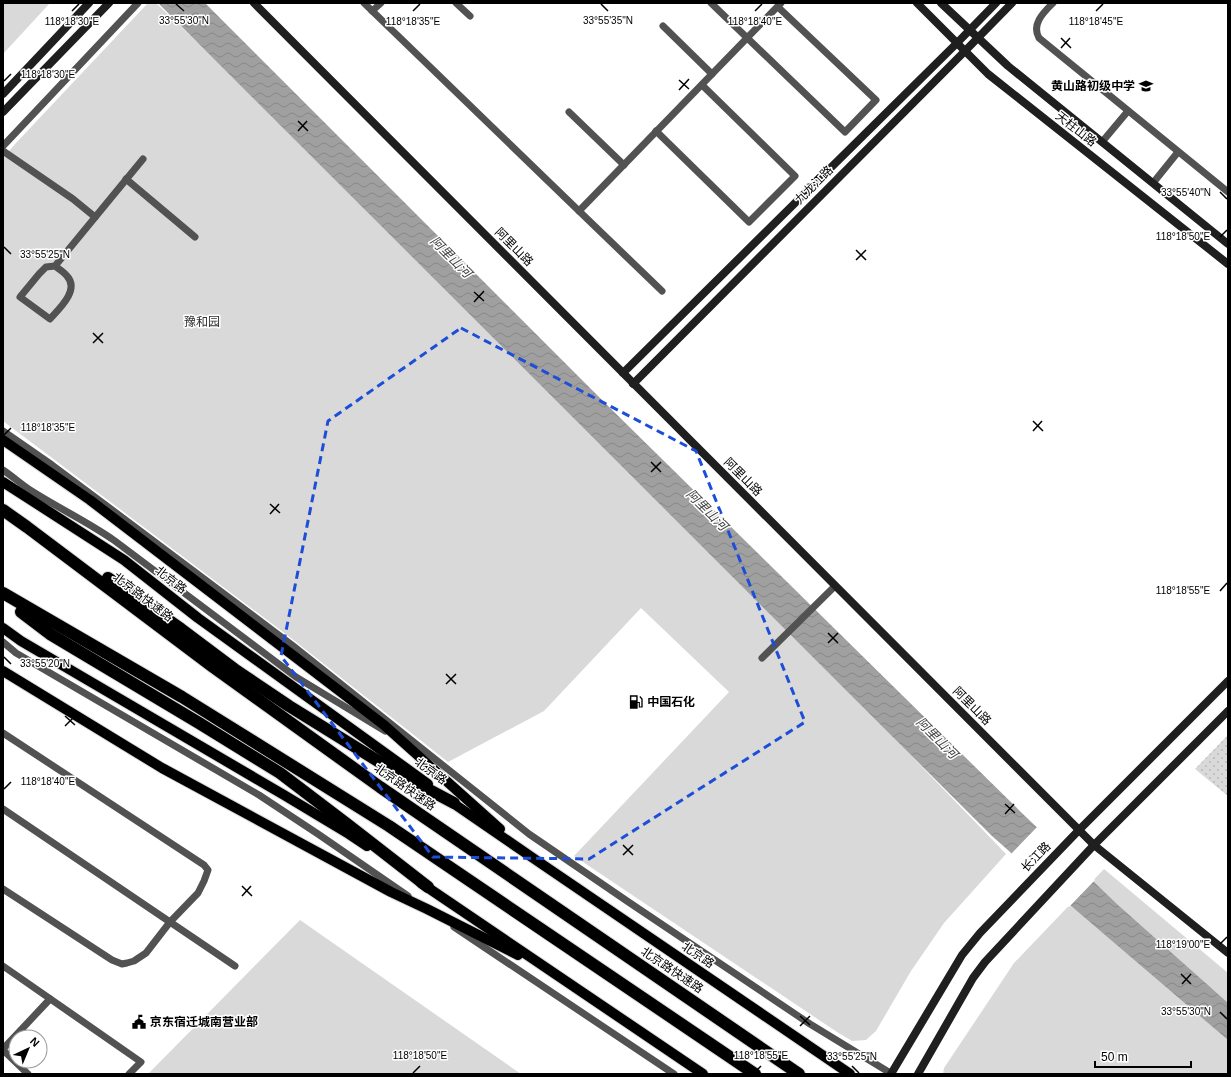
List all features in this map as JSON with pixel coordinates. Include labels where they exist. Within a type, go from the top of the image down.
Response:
[{"type":"highway","name":"北京路快速路","points":[[3,510],[213,667],[410,807],[799,1074]]},
{"type":"highway","points":[[27,527],[105,576],[289,706],[399,774],[454,803]]},
{"type":"highway","points":[[3,594],[182,697],[285,760],[396,831],[755,1074]]},
{"type":"highway","points":[[3,598],[50,634],[280,773],[428,888]]},
{"type":"main road","points":[[3,440],[90,500],[384,725],[533,858]]},
{"type":"main road","name":"北京路","points":[[3,482],[124,560],[198,618],[454,803],[850,1074]]},
{"type":"main road","points":[[3,628],[21,641],[349,834],[704,1074]]},
{"type":"main road","points":[[3,671],[162,768],[391,892],[428,909],[556,974]]},
{"type":"street","points":[[3,94],[90,3]]},
{"type":"street","points":[[3,112],[110,3]]},
{"type":"street","name":"阿里山路","points":[[254,3],[1094,845],[1228,953]]},
{"type":"street","name":"天柱山路","points":[[917,3],[988,74],[1228,264]]},
{"type":"street","name":"天柱山路","points":[[941,3],[1008,66],[1228,244]]},
{"type":"street","name":"九龙江路","points":[[622,373],[996,3]]},
{"type":"street","name":"九龙江路","points":[[633,384],[1012,3]]},
{"type":"street","name":"长江路","points":[[891,1074],[962,955],[980,933],[1079,830],[1228,681]]},
{"type":"street","points":[[918,1074],[973,978],[985,962],[1094,845],[1228,711]]},
{"type":"lane","points":[[3,146],[138,3]]},
{"type":"lane","points":[[364,3],[662,291]]},
{"type":"lane","points":[[372,12],[381,3]]},
{"type":"lane","points":[[456,3],[470,16]]},
{"type":"lane","points":[[579,211],[712,74],[748,38],[780,5],[876,100],[845,132],[748,38],[711,3]]},
{"type":"lane","points":[[1053,3],[1045,11],[1037,24],[1037,35],[1039,38],[1228,192]]},
{"type":"lane","points":[[662,26],[712,74]]},
{"type":"lane","points":[[656,132],[749,222],[795,176],[702,85]]},
{"type":"lane","points":[[1102,142],[1128,111]]},
{"type":"lane","points":[[569,112],[624,165]]},
{"type":"lane","points":[[3,151],[73,199],[95,217]]},
{"type":"lane","points":[[1153,183],[1178,152]]},
{"type":"lane","points":[[55,266],[68,276],[72,284],[70,292],[64,302],[50,319],[20,297],[46,267],[55,266],[142,159]]},
{"type":"lane","points":[[126,179],[195,236]]},
{"type":"lane","points":[[3,431],[52,465],[292,645],[529,834],[810,1024],[891,1074]]},
{"type":"lane","points":[[3,470],[30,490],[98,529],[296,677],[400,740]]},
{"type":"lane","points":[[762,658],[835,586]]},
{"type":"lane","points":[[3,642],[16,653],[259,795],[674,1074]]},
{"type":"lane","points":[[3,733],[204,865],[208,870],[198,893],[170,922],[146,953],[134,961],[122,964],[112,960],[3,889]]},
{"type":"lane","points":[[3,809],[235,966]]},
{"type":"lane","points":[[3,966],[141,1062],[129,1074]]},
{"type":"lane","points":[[28,1074],[3,1050],[50,999]]},
{"type":"highlighted area","points":[[461,328],[696,451],[805,722],[589,859],[433,857],[281,656],[328,421]]},
{"type":"green space","points":[[3,3],[50,3],[3,54]]},
{"type":"green space","name":"豫和园","points":[[148,3],[156,3],[330,169],[818,659],[1006,854],[944,923],[911,971],[876,1031],[866,1040],[852,1041],[837,1032],[574,856],[729,692],[641,608],[544,711],[448,762],[291,638],[3,421],[3,158]]},
{"type":"green space","points":[[1228,735],[1228,796],[1195,769]]},
{"type":"green space","points":[[1104,869],[1228,973],[1228,1074],[943,1074],[944,1068],[1014,963]]},
{"type":"green space","points":[[300,920],[521,1074],[148,1074]]},
{"type":"water","name":"阿里山河","points":[[158,3],[205,3],[603,401],[1025,816],[1118,905],[1228,1003],[1228,1040],[992,836]]},
{"type":"pier","points":[[1038,826],[1095,880],[1069,907],[1010,855]]},
{"type":"place","name":"黄山路初级中学","points":[[1146,86]]},
{"type":"place","name":"中国石化","points":[[636,702]]},
{"type":"place","name":"京东宿迁城南营业部","points":[[139,1022]]}]
